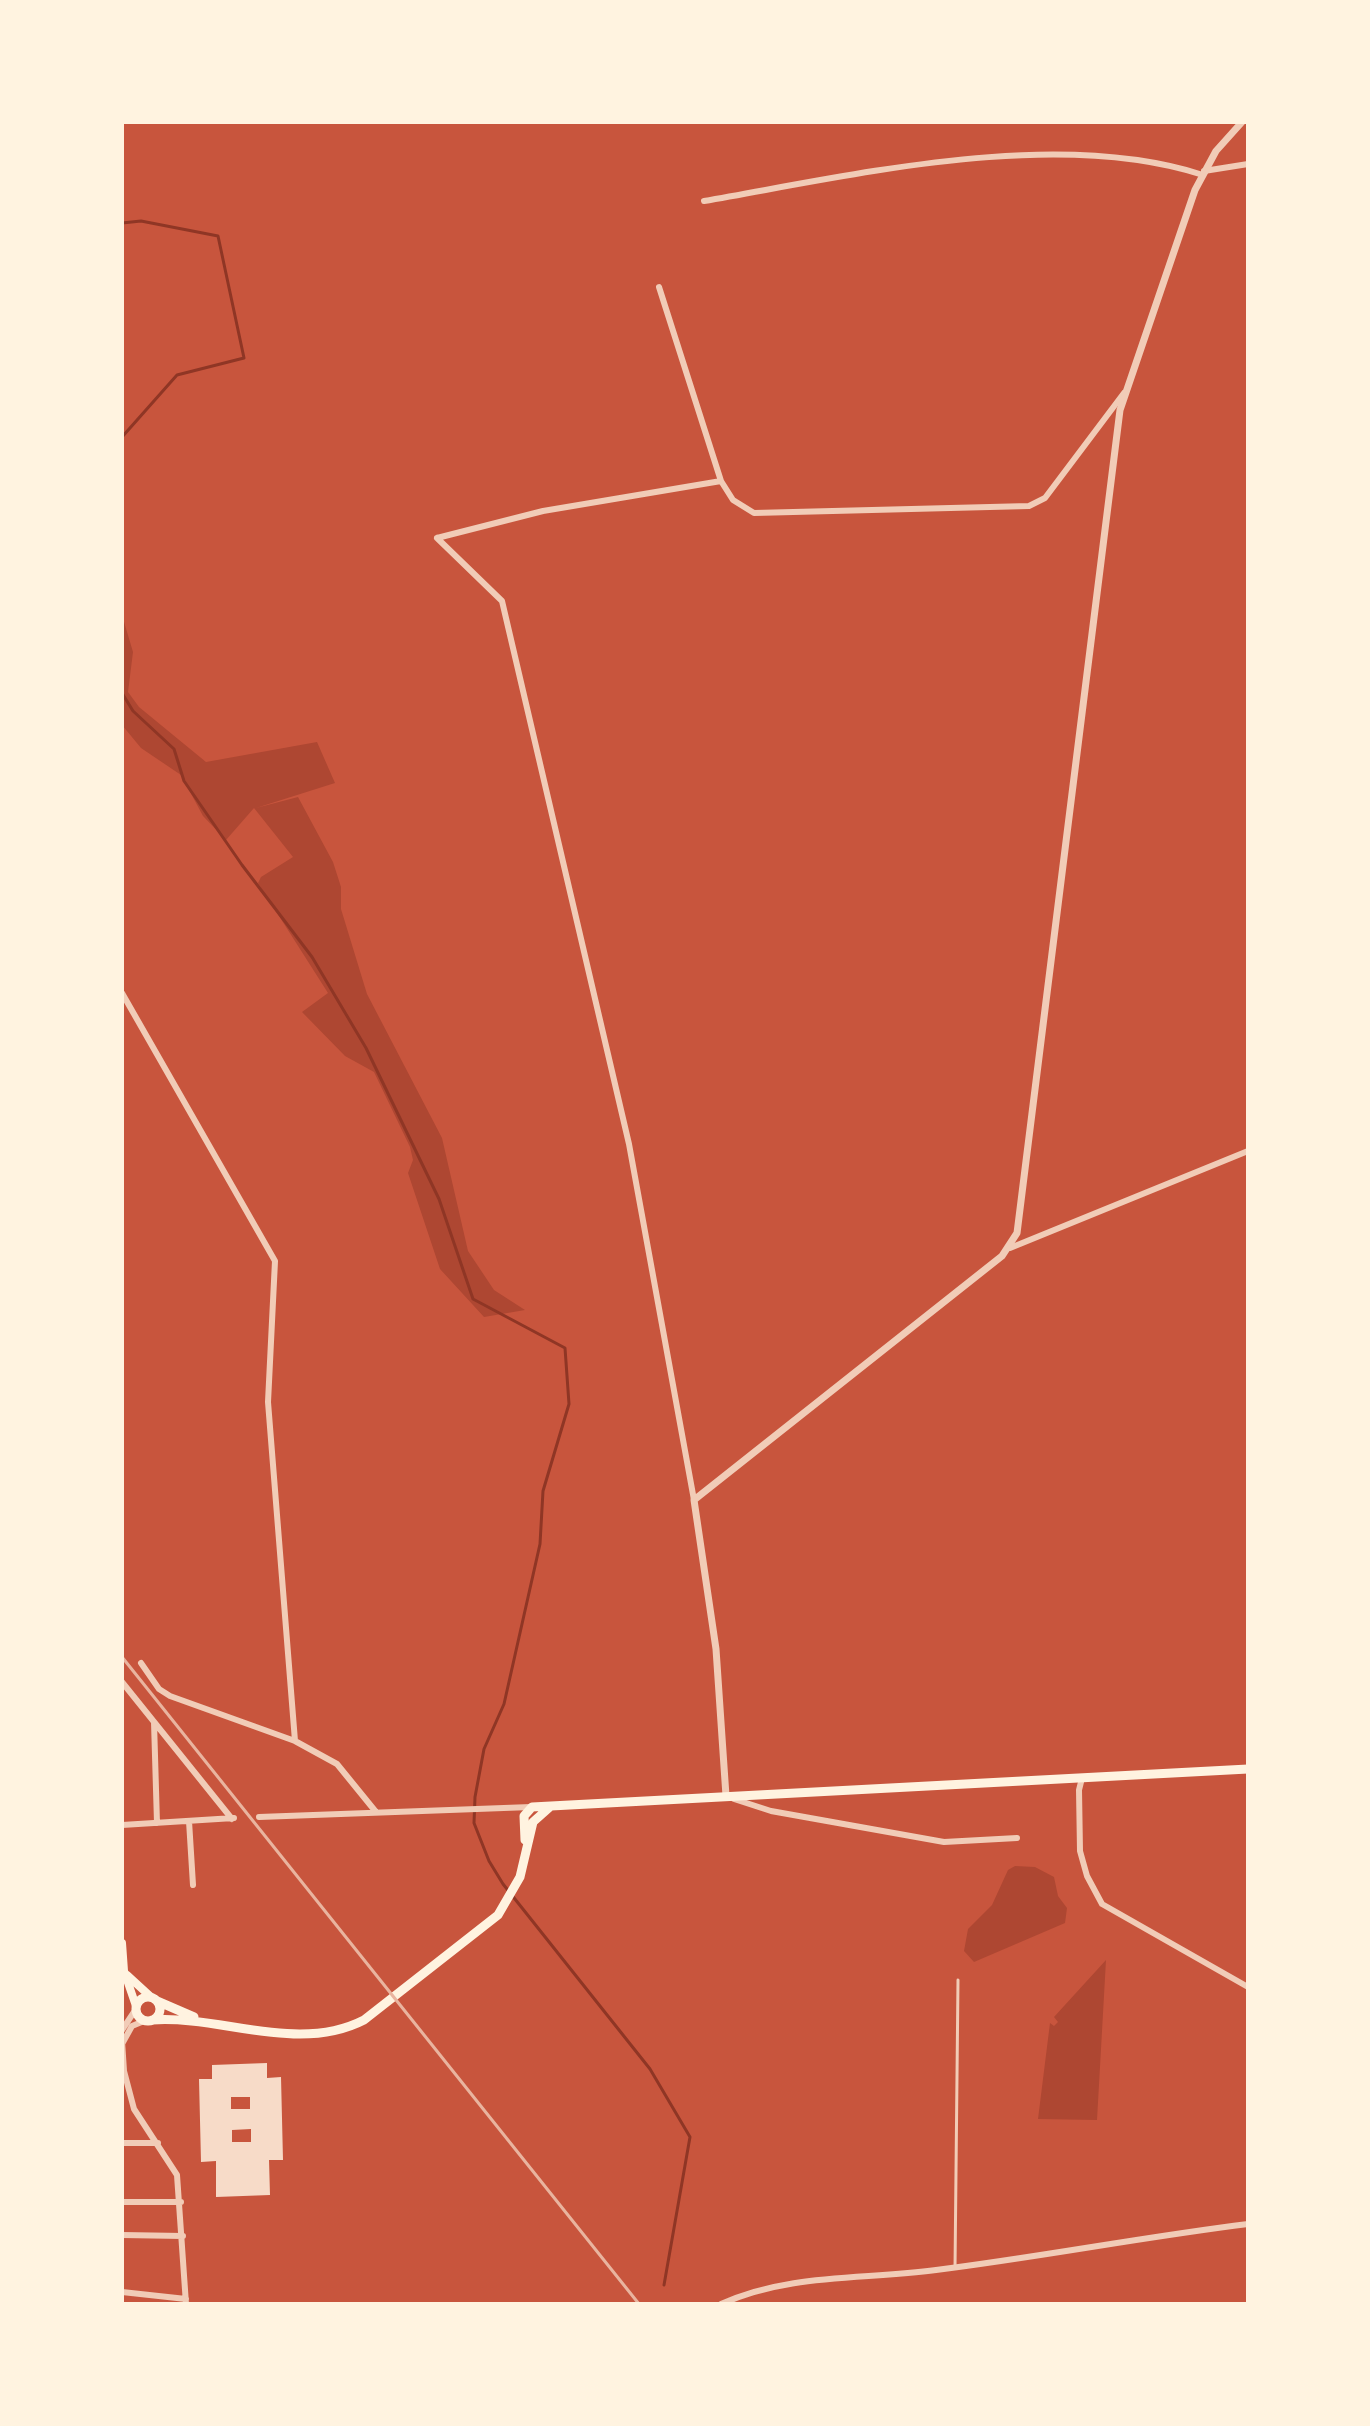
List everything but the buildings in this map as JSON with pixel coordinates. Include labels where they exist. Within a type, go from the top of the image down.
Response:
[{"type":"main road","points":[[122,1943],[123,1966],[136,2008],[148,2020],[201,2020],[251,2030],[315,2034],[343,2030],[375,2013],[486,1926],[509,1902],[524,1863],[532,1807],[1248,1769]]},
{"type":"main road","points":[[528,1823],[551,1806]]},
{"type":"main road","points":[[123,1966],[154,1999],[160,2013],[148,2020]]},
{"type":"main road","points":[[136,2008],[142,1999],[154,1999],[201,2020]]},
{"type":"street","points":[[1010,1248],[1020,1216],[1124,393],[1204,173],[1216,151],[1242,122]]},
{"type":"street","points":[[704,201],[844,177],[989,158],[1061,153],[1168,164],[1204,173],[1248,164]]},
{"type":"street","points":[[659,287],[721,481],[733,500],[754,513],[1029,506],[1045,498],[1124,393]]},
{"type":"street","points":[[721,481],[543,511],[437,538],[502,601],[629,1144],[694,1500],[716,1649],[726,1796],[771,1811],[944,1842],[1017,1838]]},
{"type":"street","points":[[122,993],[275,1261],[268,1402],[296,1712],[295,1741]]},
{"type":"street","points":[[694,1500],[1010,1248],[1248,1151]]},
{"type":"street","points":[[141,1663],[159,1689],[170,1696],[295,1741],[337,1764],[376,1812]]},
{"type":"street","points":[[122,1682],[233,1818],[122,1825]]},
{"type":"street","points":[[154,1722],[157,1823]]},
{"type":"street","points":[[1082,1778],[1079,1790],[1080,1851],[1087,1876],[1102,1904],[1203,1965],[1248,1987]]},
{"type":"street","points":[[500,1807],[513,1809],[528,1823]]},
{"type":"street","points":[[259,1817],[532,1807]]},
{"type":"street","points":[[189,1821],[193,1885]]},
{"type":"street","points":[[122,2030],[136,2008]]},
{"type":"street","points":[[122,2292],[186,2302],[177,2175],[134,2109],[123,2071],[122,2043],[132,2026],[148,2020]]},
{"type":"street","points":[[122,2109],[134,2109]]},
{"type":"street","points":[[122,2143],[158,2143]]},
{"type":"street","points":[[122,2202],[181,2202]]},
{"type":"street","points":[[721,2304],[787,2282],[955,2268],[1248,2224]]},
{"type":"street","points":[[122,2235],[183,2236]]},
{"type":"street","points":[[141,2294],[141,2304]]},
{"type":"lane","points":[[955,2268],[958,1980]]},
{"type":"shaded area","points":[[122,615],[133,652],[128,692],[139,707],[206,762],[317,742],[335,783],[256,808],[298,797],[333,862],[341,887],[341,909],[367,994],[442,1138],[468,1251],[494,1290],[525,1310],[484,1317],[440,1269],[408,1173],[413,1160],[410,1147],[374,1072],[345,1056],[302,1012],[328,993],[258,883],[261,877],[293,857],[254,808],[226,840],[203,816],[181,775],[141,748],[122,725]]},
{"type":"shaded area","points":[[1015,1866],[1035,1867],[1054,1877],[1058,1896],[1067,1908],[1065,1923],[974,1962],[964,1951],[968,1929],[992,1905],[1008,1870]]},
{"type":"shaded area","points":[[1106,1960],[1097,2120],[1038,2119],[1050,2023],[1054,2026],[1058,2022],[1054,2017]]},
{"type":"waterway","points":[[122,223],[141,221],[218,236],[244,358],[177,375],[122,437]]},
{"type":"waterway","points":[[122,693],[133,711],[174,749],[184,781],[242,865],[312,957],[366,1048],[439,1199],[473,1299],[565,1348],[569,1404],[543,1491],[540,1544],[504,1704],[484,1749],[475,1797],[474,1823],[489,1861],[503,1884],[650,2069],[690,2137],[664,2285]]},
{"type":"railway","points":[[122,1657],[639,2304]]}]
